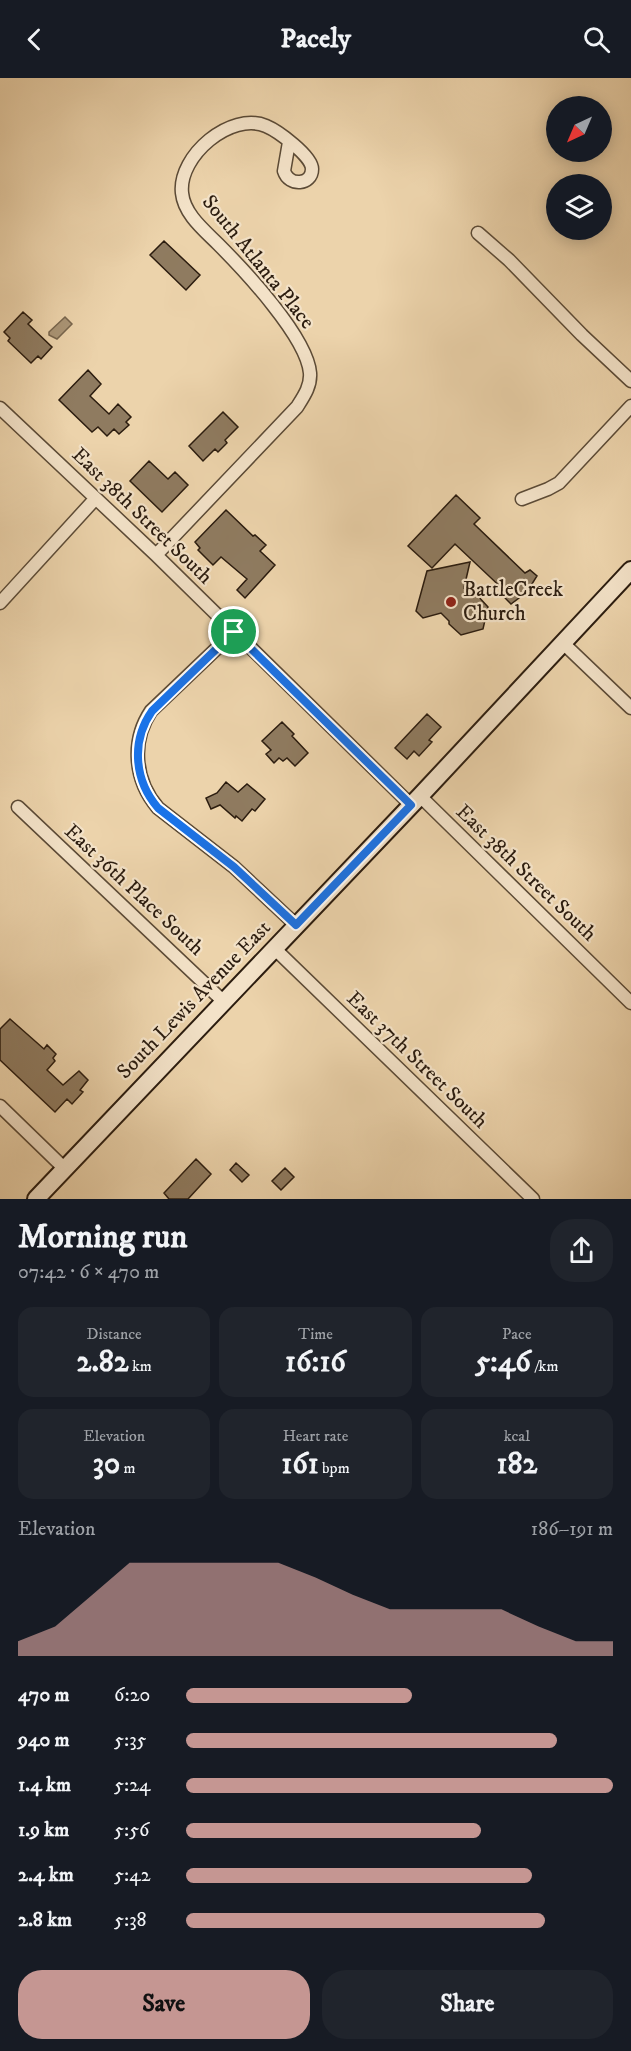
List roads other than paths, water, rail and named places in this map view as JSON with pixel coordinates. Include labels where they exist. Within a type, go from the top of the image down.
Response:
[{"type":"main road","name":"South Lewis Avenue East","points":[[36,1199],[631,570]]},
{"type":"street","name":"South Atlanta Place","points":[[156,555],[297,406],[309,383],[308,362],[298,341],[238,265],[190,215],[182,194],[183,177],[188,163],[202,146],[233,126],[265,125],[289,142]]},
{"type":"street","points":[[478,233],[509,260],[582,335],[631,381]]},
{"type":"street","points":[[522,499],[559,483],[631,406]]},
{"type":"street","name":"East 38th Street South","points":[[0,408],[234,632],[631,1003]]},
{"type":"street","points":[[0,603],[95,499]]},
{"type":"street","points":[[234,632],[152,711],[142,724],[137,760],[142,781],[149,797],[158,808],[234,867],[296,925]]},
{"type":"street","points":[[563,643],[631,708]]},
{"type":"street","name":"East 36th Place South","points":[[18,807],[224,1001]]},
{"type":"street","name":"East 37th Street South","points":[[274,948],[533,1199]]},
{"type":"street","points":[[0,1106],[65,1169]]},
{"type":"place","name":"BattleCreek Church","points":[[451,602]]}]
